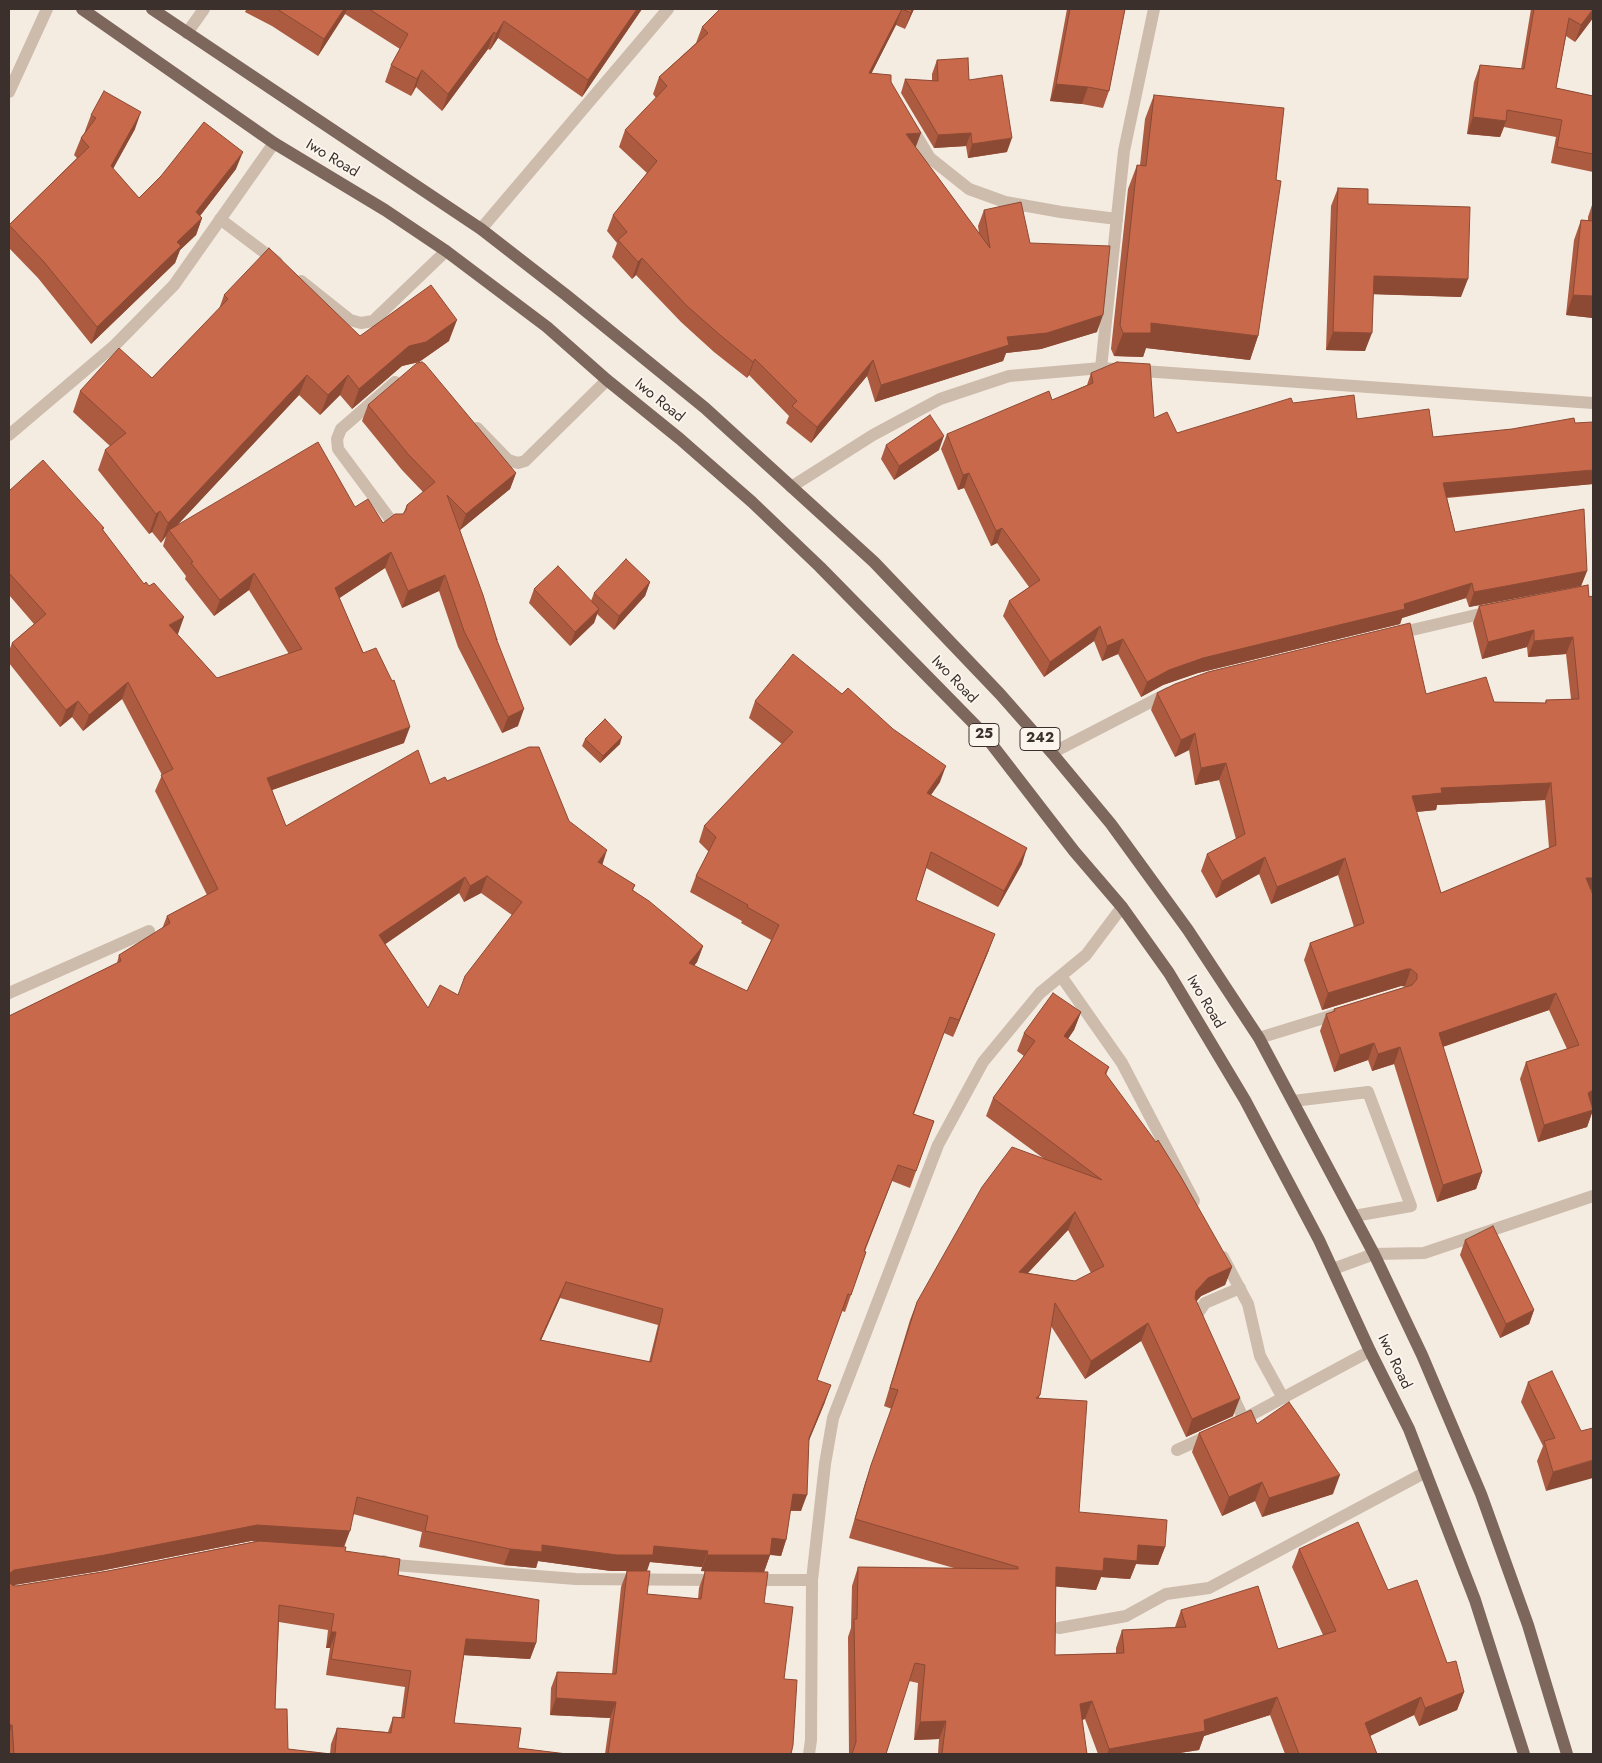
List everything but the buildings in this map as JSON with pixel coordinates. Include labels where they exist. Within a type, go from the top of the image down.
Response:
[{"type":"main road","name":"Iwo Road","points":[[82,9],[274,143],[385,210],[446,251],[547,328],[607,380],[651,414],[752,502],[820,567],[983,733],[1074,850],[1122,907],[1168,974],[1245,1100],[1319,1240],[1370,1351],[1409,1429],[1475,1600],[1524,1754]]},
{"type":"main road","name":"Iwo Road","points":[[152,9],[481,229],[566,295],[705,408],[874,562],[1000,694],[1111,824],[1171,907],[1258,1038],[1374,1254],[1422,1355],[1481,1494],[1528,1624],[1568,1754]]},
{"type":"street","points":[[9,92],[48,9]]},
{"type":"street","points":[[187,33],[204,9]]},
{"type":"street","points":[[481,229],[668,9]]},
{"type":"street","points":[[1101,368],[1124,151],[1154,9]]},
{"type":"street","points":[[901,110],[930,158],[970,189],[1005,202],[1117,219]]},
{"type":"street","points":[[9,435],[115,345],[174,285],[274,143]]},
{"type":"street","points":[[220,219],[250,240],[350,320],[361,323],[373,321],[446,251]]},
{"type":"street","points":[[791,487],[873,435],[940,399],[1009,376],[1101,368],[1593,402]]},
{"type":"street","points":[[393,523],[338,450],[337,439],[341,429],[407,372]]},
{"type":"street","points":[[467,417],[508,460],[518,463],[525,460],[607,380]]},
{"type":"street","points":[[1381,637],[1471,615],[1509,608]]},
{"type":"street","points":[[1052,753],[1166,693],[1183,687]]},
{"type":"street","points":[[809,1754],[811,1740],[812,1580],[825,1464],[833,1418],[938,1145],[983,1062],[1040,993],[1086,955],[1122,907]]},
{"type":"street","points":[[9,993],[149,930]]},
{"type":"street","points":[[1061,976],[1122,1063],[1201,1214]]},
{"type":"street","points":[[1258,1038],[1349,1010]]},
{"type":"street","points":[[1293,1101],[1368,1092],[1411,1206],[1354,1216]]},
{"type":"street","points":[[1333,1269],[1374,1254],[1424,1253],[1593,1196]]},
{"type":"street","points":[[1218,1247],[1248,1304],[1260,1356],[1283,1398]]},
{"type":"street","points":[[1204,1334],[1196,1316],[1205,1303],[1240,1288]]},
{"type":"street","points":[[1177,1450],[1244,1420],[1370,1351]]},
{"type":"street","points":[[1224,1377],[1244,1420]]},
{"type":"street","points":[[1059,1628],[1126,1616],[1166,1594],[1208,1588],[1426,1472]]},
{"type":"street","points":[[373,1557],[394,1565],[576,1579],[812,1580]]}]
